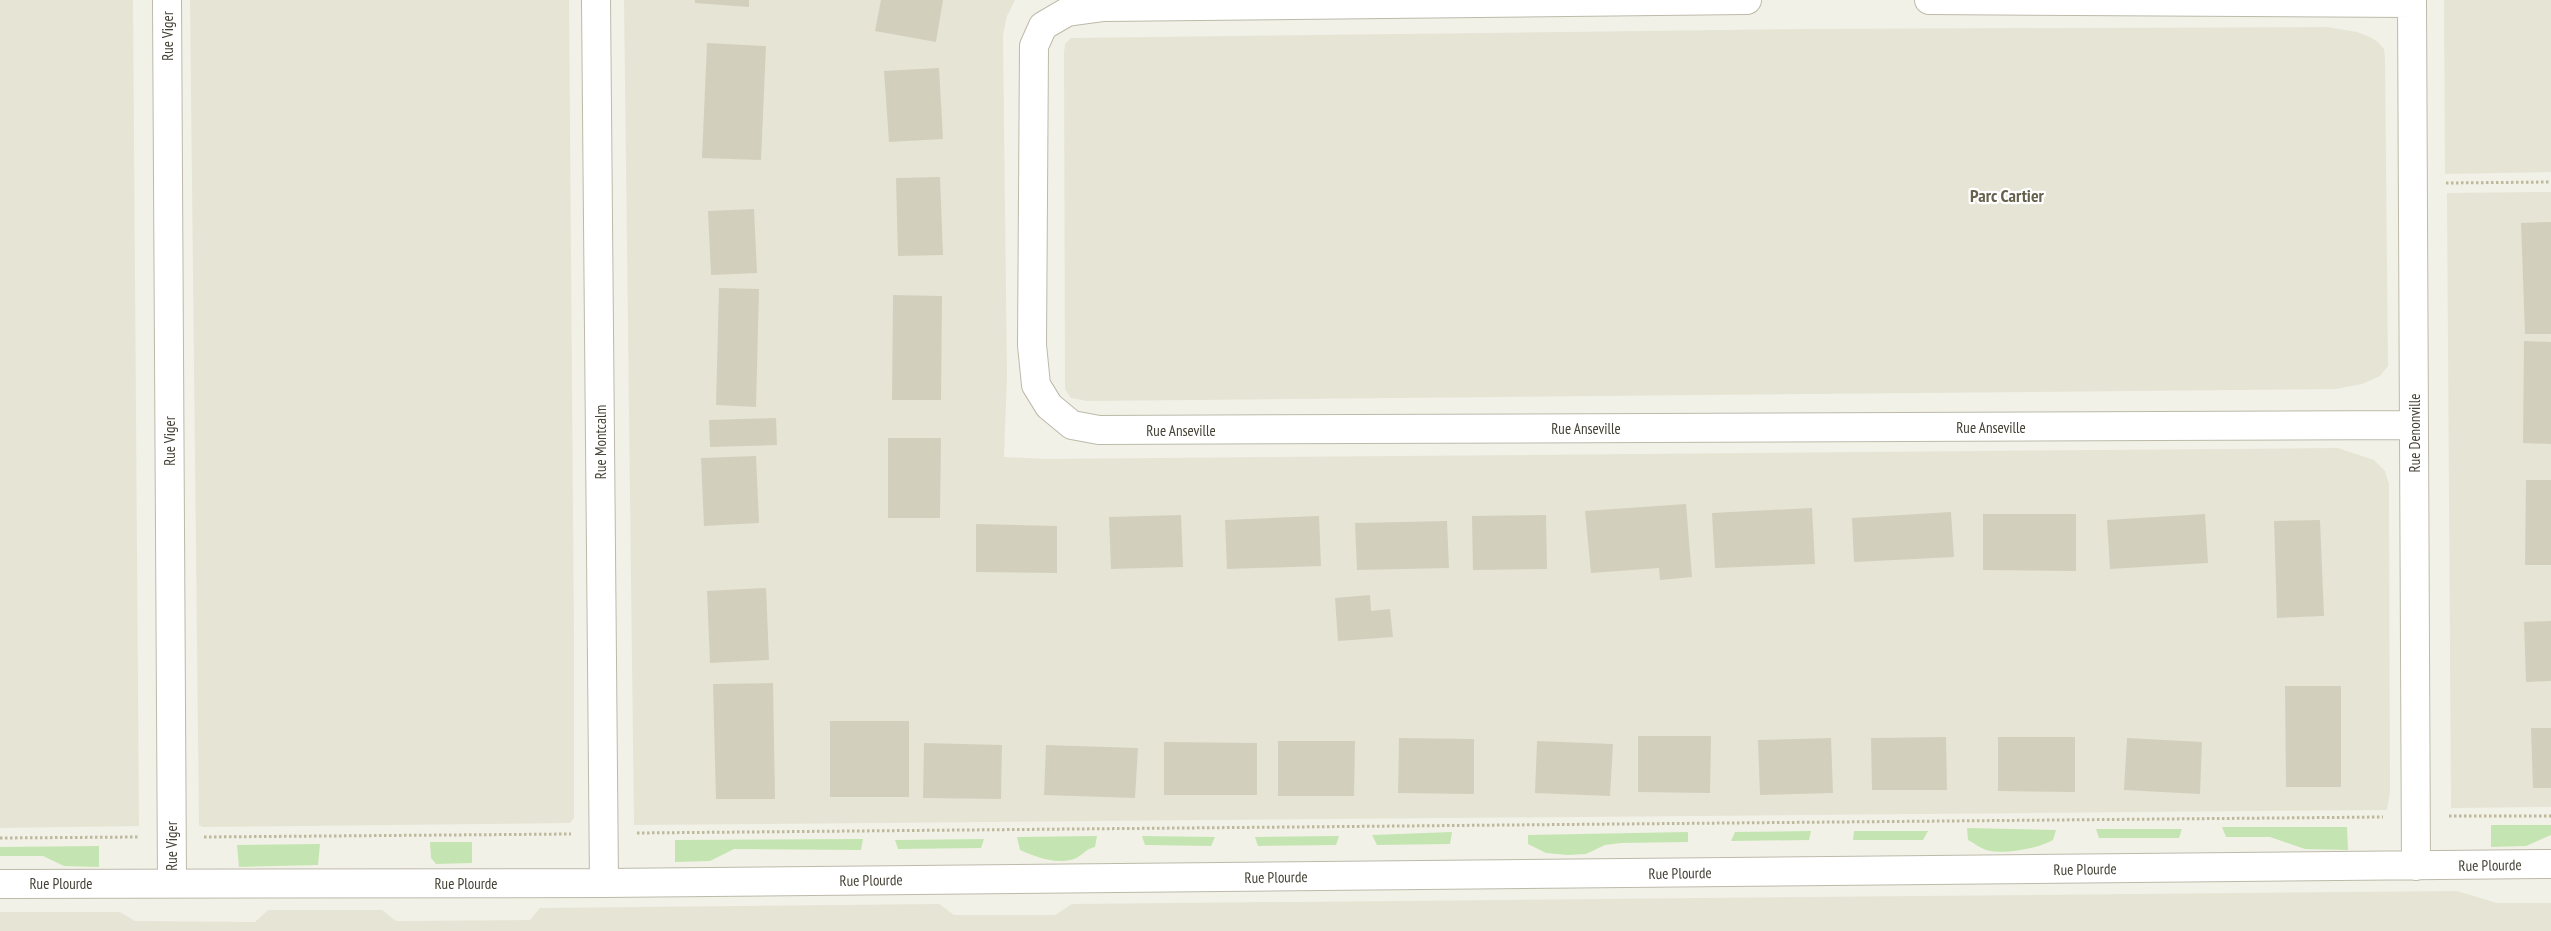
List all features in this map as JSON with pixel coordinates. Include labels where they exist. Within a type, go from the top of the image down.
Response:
[{"type":"street","name":"Rue Viger","points":[[167,0],[172,883]]},
{"type":"street","name":"Rue Montcalm","points":[[596,0],[604,883]]},
{"type":"street","name":"Rue Anseville","points":[[1747,0],[1104,7],[1067,12],[1043,26],[1034,46],[1032,346],[1036,385],[1049,406],[1072,426],[1099,430],[2414,425]]},
{"type":"street","points":[[1929,0],[2412,2]]},
{"type":"street","name":"Rue Denonville","points":[[2412,2],[2416,866]]},
{"type":"street","name":"Rue Plourde","points":[[0,884],[604,883],[2551,864]]},
{"type":"path","points":[[2413,183],[2551,182]]},
{"type":"path","points":[[0,838],[2551,816]]},
{"type":"shaded area","points":[[0,0],[133,0],[139,826],[0,828]]},
{"type":"shaded area","points":[[190,0],[569,0],[574,640],[574,818],[570,823],[202,827],[199,825]]},
{"type":"shaded area","points":[[624,0],[1015,0],[1007,16],[1003,35],[1007,376],[1004,457],[1046,459],[2338,448],[2374,460],[2385,471],[2389,484],[2390,792],[2387,810],[634,825]]},
{"type":"shaded area","points":[[2444,0],[2551,0],[2551,172],[2445,174]]},
{"type":"shaded area","points":[[2327,27],[2357,32],[2370,37],[2384,49],[2385,59],[2388,366],[2380,376],[2362,384],[2336,389],[1087,401],[1071,398],[1065,389],[1064,52],[1065,44],[1071,38],[1803,29]]},
{"type":"shaded area","points":[[2551,192],[2551,807],[2451,808],[2447,193]]},
{"type":"shaded area","points":[[2457,891],[2497,903],[2551,903],[2551,931],[0,931],[0,912],[120,912],[135,921],[255,922],[268,910],[382,910],[396,921],[530,920],[540,908],[939,904],[954,915],[1055,915],[1072,904]]},
{"type":"green space","points":[[2491,825],[2551,825],[2551,835],[2526,846],[2491,847]]},
{"type":"green space","points":[[2222,827],[2347,827],[2348,850],[2305,849],[2270,837],[2226,837]]},
{"type":"green space","points":[[1967,828],[2056,830],[2053,840],[2046,843],[2020,850],[2002,852],[1986,850],[1968,840]]},
{"type":"green space","points":[[2096,829],[2182,829],[2179,838],[2099,838]]},
{"type":"green space","points":[[1811,831],[1809,840],[1731,841],[1735,832]]},
{"type":"green space","points":[[1854,831],[1928,831],[1923,840],[1853,840]]},
{"type":"green space","points":[[1452,832],[1450,844],[1377,845],[1372,835]]},
{"type":"green space","points":[[1688,832],[1688,842],[1621,843],[1605,845],[1586,854],[1546,853],[1528,844],[1528,835]]},
{"type":"green space","points":[[1097,836],[1095,847],[1067,861],[1039,858],[1020,850],[1017,837]]},
{"type":"green space","points":[[1142,836],[1215,837],[1211,846],[1145,845]]},
{"type":"green space","points":[[1339,836],[1336,845],[1258,846],[1255,837]]},
{"type":"green space","points":[[863,839],[861,850],[734,849],[710,861],[675,862],[675,840]]},
{"type":"green space","points":[[984,839],[981,848],[898,849],[895,840]]},
{"type":"green space","points":[[430,842],[472,842],[472,863],[436,864],[431,858]]},
{"type":"green space","points":[[320,844],[318,865],[239,867],[237,845]]},
{"type":"green space","points":[[99,846],[99,867],[64,866],[43,856],[0,856],[0,847]]},
{"type":"building","points":[[695,0],[749,0],[749,7],[695,3]]},
{"type":"building","points":[[881,0],[943,0],[936,42],[875,31]]},
{"type":"building","points":[[707,43],[766,46],[761,160],[702,158]]},
{"type":"building","points":[[939,68],[943,139],[889,142],[884,71]]},
{"type":"building","points":[[940,177],[943,255],[898,256],[896,178]]},
{"type":"building","points":[[754,209],[757,273],[711,275],[708,211]]},
{"type":"building","points":[[2551,222],[2551,334],[2525,334],[2521,223]]},
{"type":"building","points":[[719,288],[759,289],[756,407],[716,405]]},
{"type":"building","points":[[893,295],[942,296],[941,400],[892,400]]},
{"type":"building","points":[[2524,341],[2551,342],[2551,444],[2523,443]]},
{"type":"building","points":[[776,418],[777,445],[710,447],[709,420]]},
{"type":"building","points":[[888,438],[941,438],[940,518],[888,518]]},
{"type":"building","points":[[756,456],[759,523],[704,526],[701,458]]},
{"type":"building","points":[[2526,480],[2551,480],[2551,565],[2525,565]]},
{"type":"building","points":[[1686,504],[1692,577],[1660,580],[1659,568],[1591,573],[1585,511]]},
{"type":"building","points":[[1812,508],[1815,564],[1715,568],[1712,513]]},
{"type":"building","points":[[1951,512],[1954,557],[1854,562],[1852,518]]},
{"type":"building","points":[[1983,514],[2076,514],[2076,571],[1983,570]]},
{"type":"building","points":[[2205,514],[2208,563],[2110,569],[2107,520]]},
{"type":"building","points":[[1181,515],[1183,567],[1111,569],[1109,517]]},
{"type":"building","points":[[1546,515],[1547,569],[1473,570],[1472,516]]},
{"type":"building","points":[[1319,516],[1321,566],[1227,569],[1225,520]]},
{"type":"building","points":[[2320,520],[2324,616],[2277,618],[2274,521]]},
{"type":"building","points":[[1447,521],[1449,568],[1357,570],[1355,523]]},
{"type":"building","points":[[976,524],[1057,526],[1057,573],[976,572]]},
{"type":"building","points":[[766,588],[769,660],[710,663],[707,591]]},
{"type":"building","points":[[1370,595],[1371,611],[1390,609],[1393,637],[1338,641],[1335,598]]},
{"type":"building","points":[[2551,621],[2551,681],[2526,682],[2524,622]]},
{"type":"building","points":[[773,683],[775,799],[716,799],[713,684]]},
{"type":"building","points":[[2285,686],[2341,686],[2341,787],[2286,787]]},
{"type":"building","points":[[830,721],[909,721],[909,797],[830,797]]},
{"type":"building","points":[[2531,728],[2551,728],[2551,788],[2533,788]]},
{"type":"building","points":[[1638,736],[1711,736],[1710,793],[1638,792]]},
{"type":"building","points":[[1946,737],[1947,790],[1872,790],[1871,738]]},
{"type":"building","points":[[1998,737],[2075,737],[2075,792],[1998,791]]},
{"type":"building","points":[[1399,738],[1474,739],[1474,794],[1398,793]]},
{"type":"building","points":[[1831,738],[1833,793],[1760,795],[1758,740]]},
{"type":"building","points":[[2127,738],[2202,742],[2200,794],[2124,790]]},
{"type":"building","points":[[1278,741],[1355,741],[1354,796],[1278,796]]},
{"type":"building","points":[[1537,741],[1613,744],[1610,796],[1535,793]]},
{"type":"building","points":[[1164,742],[1257,743],[1257,795],[1164,795]]},
{"type":"building","points":[[924,743],[1002,745],[1001,799],[923,798]]},
{"type":"building","points":[[1046,745],[1138,748],[1135,798],[1044,795]]},
{"type":"district","name":"Parc Cartier","points":[[2007,195]]}]
